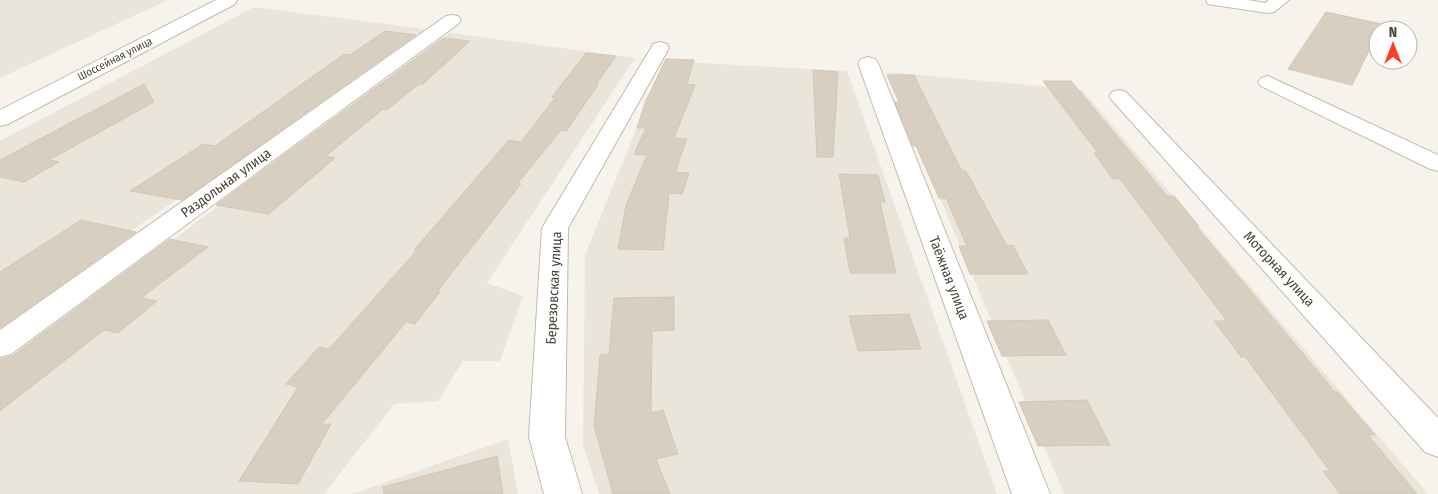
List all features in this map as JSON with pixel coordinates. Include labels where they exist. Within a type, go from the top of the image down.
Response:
[{"type":"street","name":"Шоссейная улица","points":[[0,119],[229,0]]},
{"type":"street","points":[[1214,0],[1268,8],[1281,0]]},
{"type":"street","name":"Раздольная улица","points":[[0,346],[452,20]]},
{"type":"street","name":"Березовская улица","points":[[563,494],[547,437],[555,228],[660,48]]},
{"type":"street","name":"Таёжная улица","points":[[868,63],[1031,494]]},
{"type":"street","points":[[1268,82],[1438,164]]},
{"type":"street","name":"Моторная улица","points":[[1119,96],[1438,442]]},
{"type":"shaded area","points":[[0,0],[168,0],[0,78]]},
{"type":"shaded area","points":[[254,7],[425,29],[0,321],[0,141]]},
{"type":"shaded area","points":[[450,33],[635,58],[487,283],[523,296],[500,361],[463,361],[438,401],[394,404],[324,494],[0,494],[0,369]]},
{"type":"shaded area","points":[[664,61],[847,71],[997,494],[599,494],[583,445],[585,255]]},
{"type":"shaded area","points":[[887,72],[1082,90],[1428,494],[1064,494]]},
{"type":"shaded area","points":[[508,439],[518,494],[352,494]]},
{"type":"building","points":[[1326,12],[1368,21],[1368,52],[1352,85],[1288,69]]},
{"type":"building","points":[[385,31],[416,35],[182,200],[130,191],[203,144],[215,146],[344,54],[350,55]]},
{"type":"building","points":[[443,38],[470,41],[423,84],[419,84],[387,110],[383,109],[326,156],[335,158],[269,214],[216,205]]},
{"type":"building","points":[[586,53],[616,56],[566,131],[561,130],[518,183],[521,184],[437,292],[440,292],[415,324],[406,322],[322,424],[331,424],[298,484],[239,481],[298,387],[286,384],[319,347],[329,349],[417,250],[414,250],[509,140],[521,142],[555,98],[552,97]]},
{"type":"building","points":[[666,59],[694,60],[687,84],[695,85],[674,138],[687,139],[675,172],[689,173],[682,194],[669,193],[663,250],[618,249],[626,205],[647,155],[634,154],[646,128],[637,128],[645,103]]},
{"type":"building","points":[[813,70],[838,72],[833,157],[817,157]]},
{"type":"building","points":[[887,75],[914,75],[962,171],[966,171],[1007,246],[1013,245],[1028,274],[970,274],[959,246],[967,246],[946,198],[939,198],[916,146],[913,146],[895,102],[899,102]]},
{"type":"building","points":[[1043,81],[1071,81],[1167,196],[1174,196],[1199,226],[1196,226],[1335,392],[1338,392],[1375,435],[1368,435],[1417,494],[1340,494],[1323,471],[1330,471],[1245,357],[1241,357],[1214,321],[1227,321],[1120,179],[1113,179],[1094,153],[1098,153]]},
{"type":"building","points":[[144,84],[154,102],[49,160],[59,162],[24,182],[0,177],[0,160]]},
{"type":"building","points":[[839,174],[878,175],[885,202],[880,202],[896,273],[850,273],[844,238],[850,238]]},
{"type":"building","points":[[81,220],[136,232],[0,328],[0,272]]},
{"type":"building","points":[[170,239],[208,247],[141,298],[157,301],[118,333],[104,330],[0,411],[0,359],[12,356]]},
{"type":"building","points":[[674,297],[674,330],[652,331],[651,413],[663,410],[678,454],[656,459],[670,494],[613,494],[594,426],[600,355],[609,354],[614,298]]},
{"type":"building","points":[[909,314],[921,349],[858,351],[849,316]]},
{"type":"building","points":[[1048,320],[1066,355],[1002,356],[987,321]]},
{"type":"building","points":[[1087,400],[1110,445],[1038,446],[1019,402]]},
{"type":"building","points":[[497,456],[503,494],[384,494],[383,487]]}]
